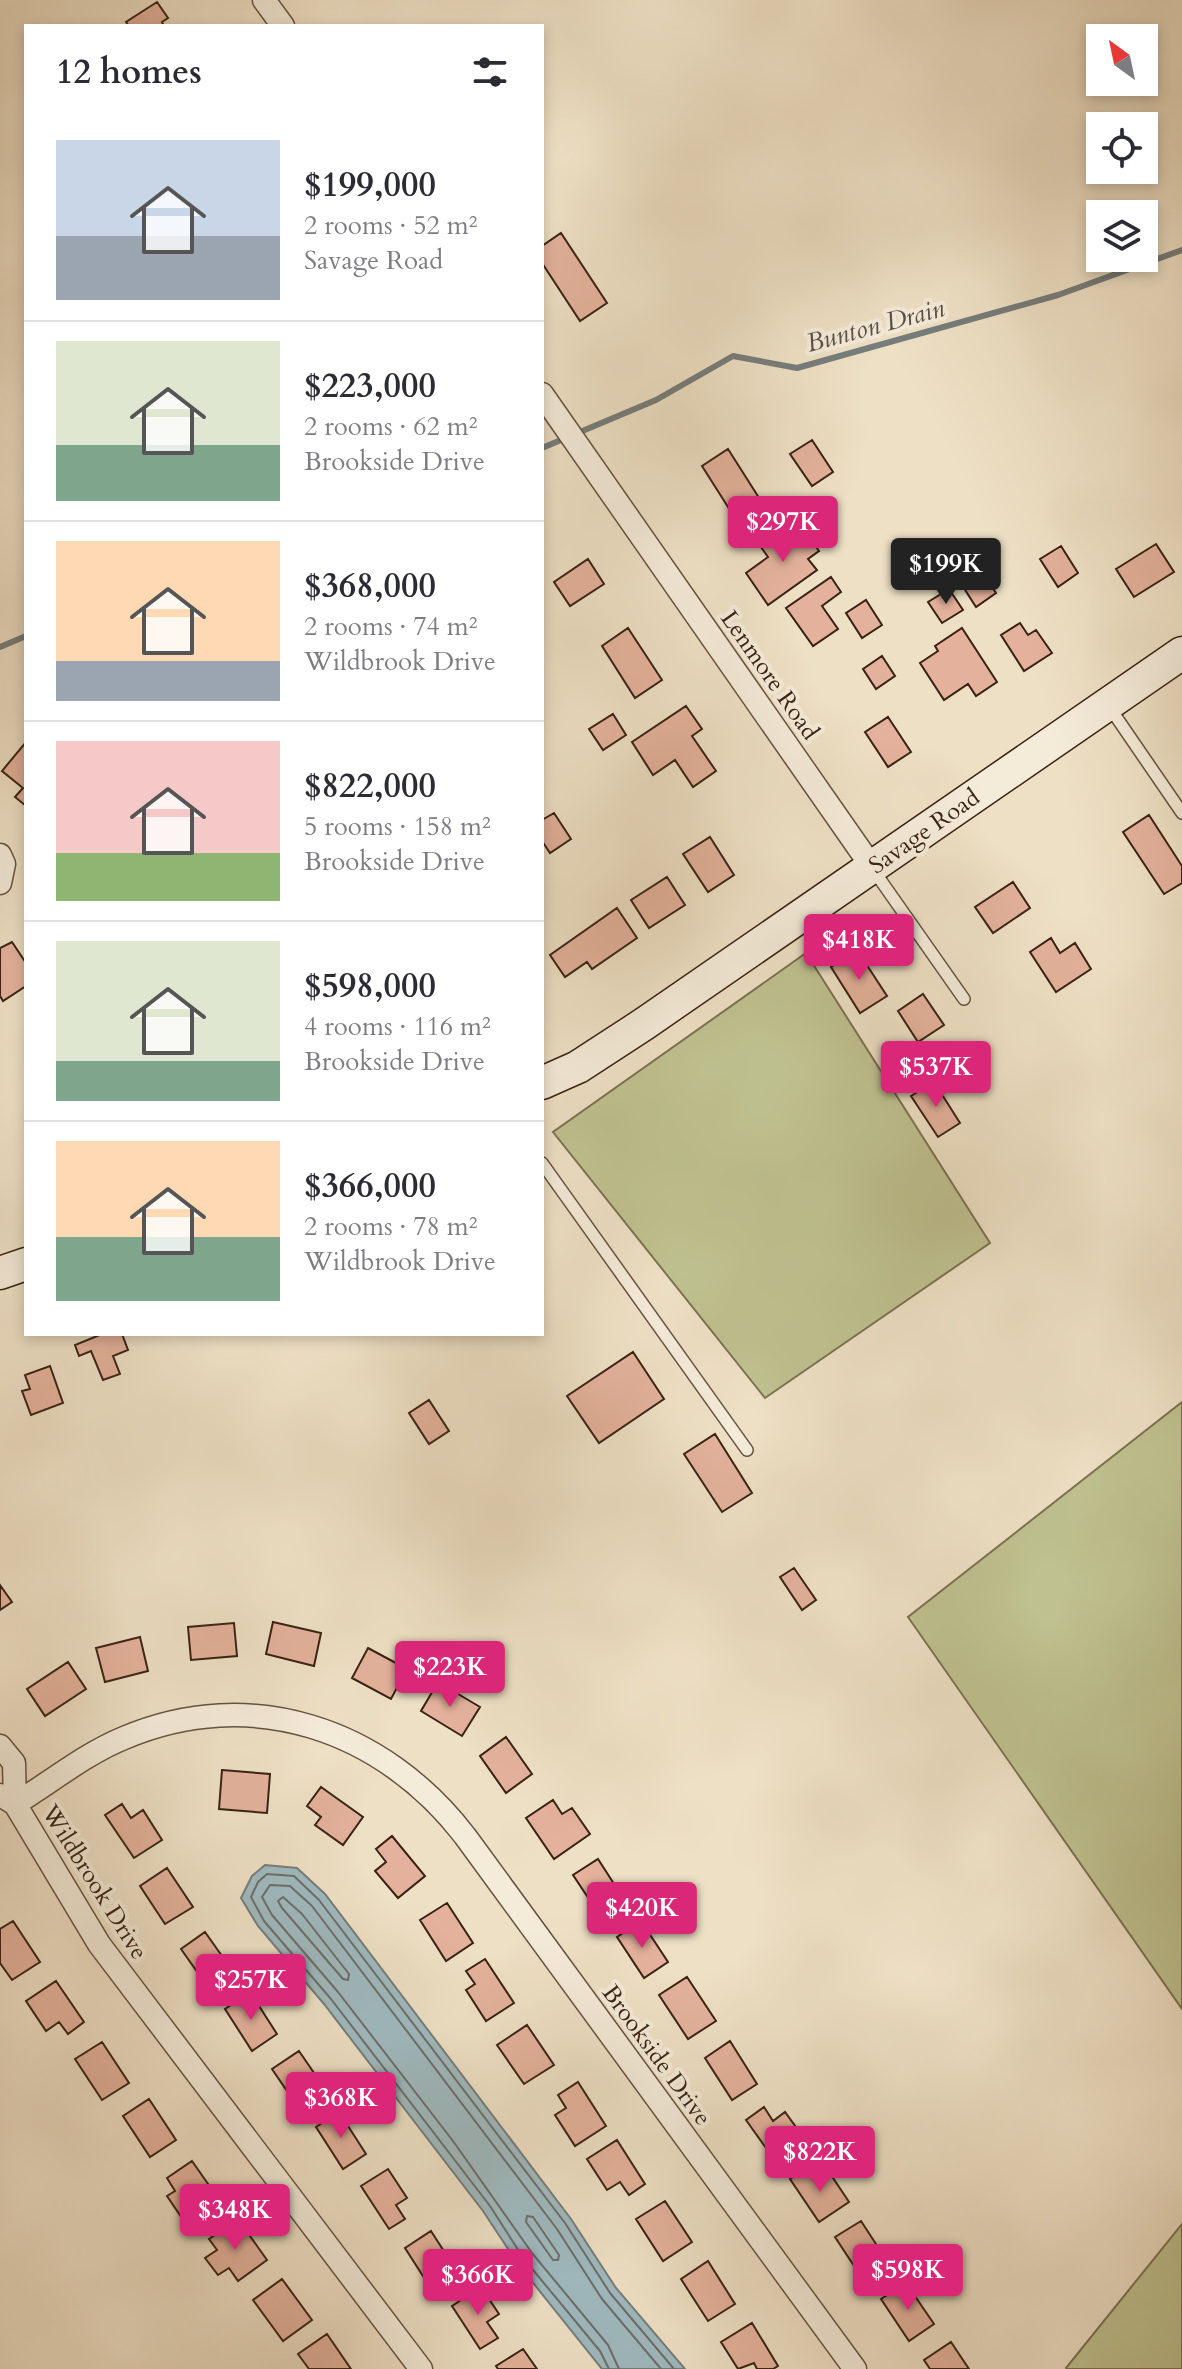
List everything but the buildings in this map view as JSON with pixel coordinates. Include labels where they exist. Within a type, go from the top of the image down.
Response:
[{"type":"street","points":[[264,0],[282,24]]},
{"type":"street","name":"Lenmore Road","points":[[544,397],[872,867]]},
{"type":"street","name":"Savage Road","points":[[544,1082],[578,1067],[644,1024],[1182,653]]},
{"type":"street","points":[[0,855],[4,864],[0,883]]},
{"type":"street","points":[[0,1273],[24,1265]]},
{"type":"street","name":"Brookside Drive","points":[[8,1800],[123,1738],[161,1725],[217,1715],[276,1718],[315,1727],[358,1744],[392,1764],[436,1800],[465,1836],[855,2369]]},
{"type":"street","name":"Wildbrook Drive","points":[[0,1746],[14,1763],[8,1800],[99,1944],[421,2369]]},
{"type":"lane","points":[[1107,704],[1182,813]]},
{"type":"lane","points":[[872,867],[964,999]]},
{"type":"lane","points":[[544,1166],[747,1450]]},
{"type":"green space","points":[[806,953],[990,1243],[765,1398],[553,1132]]},
{"type":"green space","points":[[1182,1402],[1182,2009],[908,1617]]},
{"type":"green space","points":[[1182,2224],[1182,2369],[1067,2369],[1066,2368]]},
{"type":"water","points":[[265,1865],[297,1868],[325,1894],[571,2219],[616,2288],[685,2369],[602,2369],[518,2264],[483,2211],[324,2004],[258,1926],[241,1898],[252,1876]]},
{"type":"waterway","name":"Bunton Drain","points":[[544,447],[656,400],[733,356],[797,368],[1058,295],[1182,250]]},
{"type":"waterway","name":"Bunton Drain","points":[[0,647],[24,637]]}]
